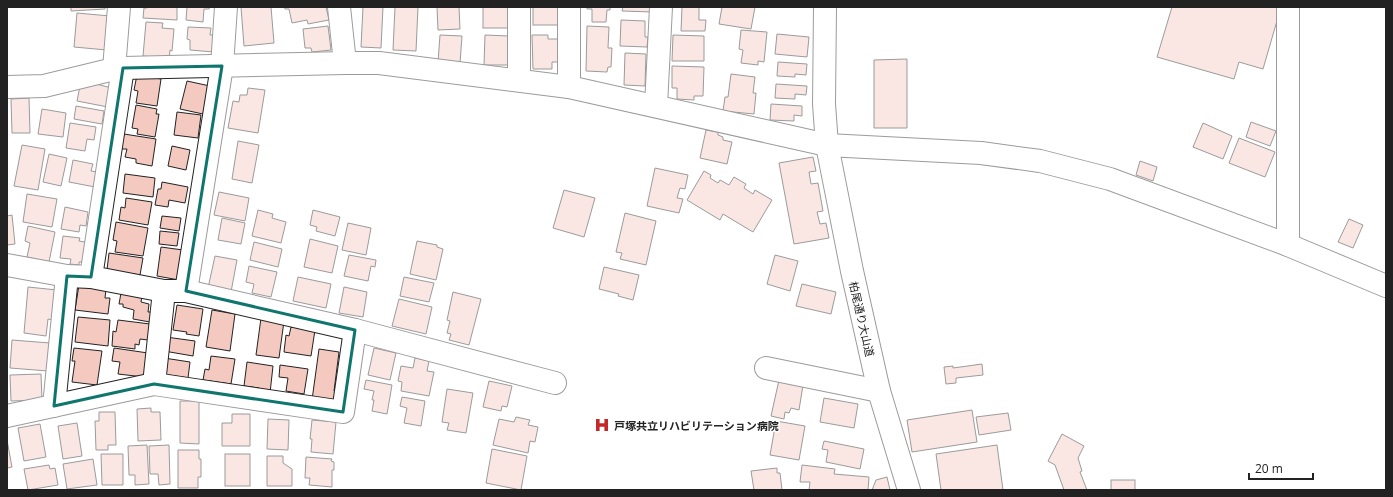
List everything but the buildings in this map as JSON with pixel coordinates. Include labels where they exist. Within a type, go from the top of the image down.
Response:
[{"type":"street","points":[[91,277],[119,68],[119,7]]},
{"type":"street","points":[[186,291],[222,66],[226,7]]},
{"type":"street","points":[[339,7],[345,63]]},
{"type":"street","points":[[519,7],[519,80]]},
{"type":"street","points":[[569,7],[569,87]]},
{"type":"street","points":[[656,106],[661,7]]},
{"type":"street","name":"柏尾通り大山道","points":[[825,7],[824,104],[827,145],[852,271],[879,391],[909,490]]},
{"type":"street","points":[[1288,7],[1288,245]]},
{"type":"street","points":[[7,87],[44,86],[119,68],[345,63],[379,63],[569,87],[827,145],[981,153],[1040,161],[1110,179],[1288,245],[1386,286]]},
{"type":"street","points":[[7,265],[67,276],[91,277],[164,290],[186,291],[355,330],[555,383]]},
{"type":"street","points":[[54,406],[67,276]]},
{"type":"street","points":[[154,384],[164,290]]},
{"type":"street","points":[[7,416],[154,384],[343,412],[355,330]]},
{"type":"street","points":[[766,368],[879,391]]},
{"type":"highlighted area","points":[[222,66],[186,291],[355,330],[343,412],[154,384],[54,406],[67,276],[91,277],[123,68]]},
{"type":"place","name":"戸塚共立リハビリテーション病院","points":[[602,425]]}]
